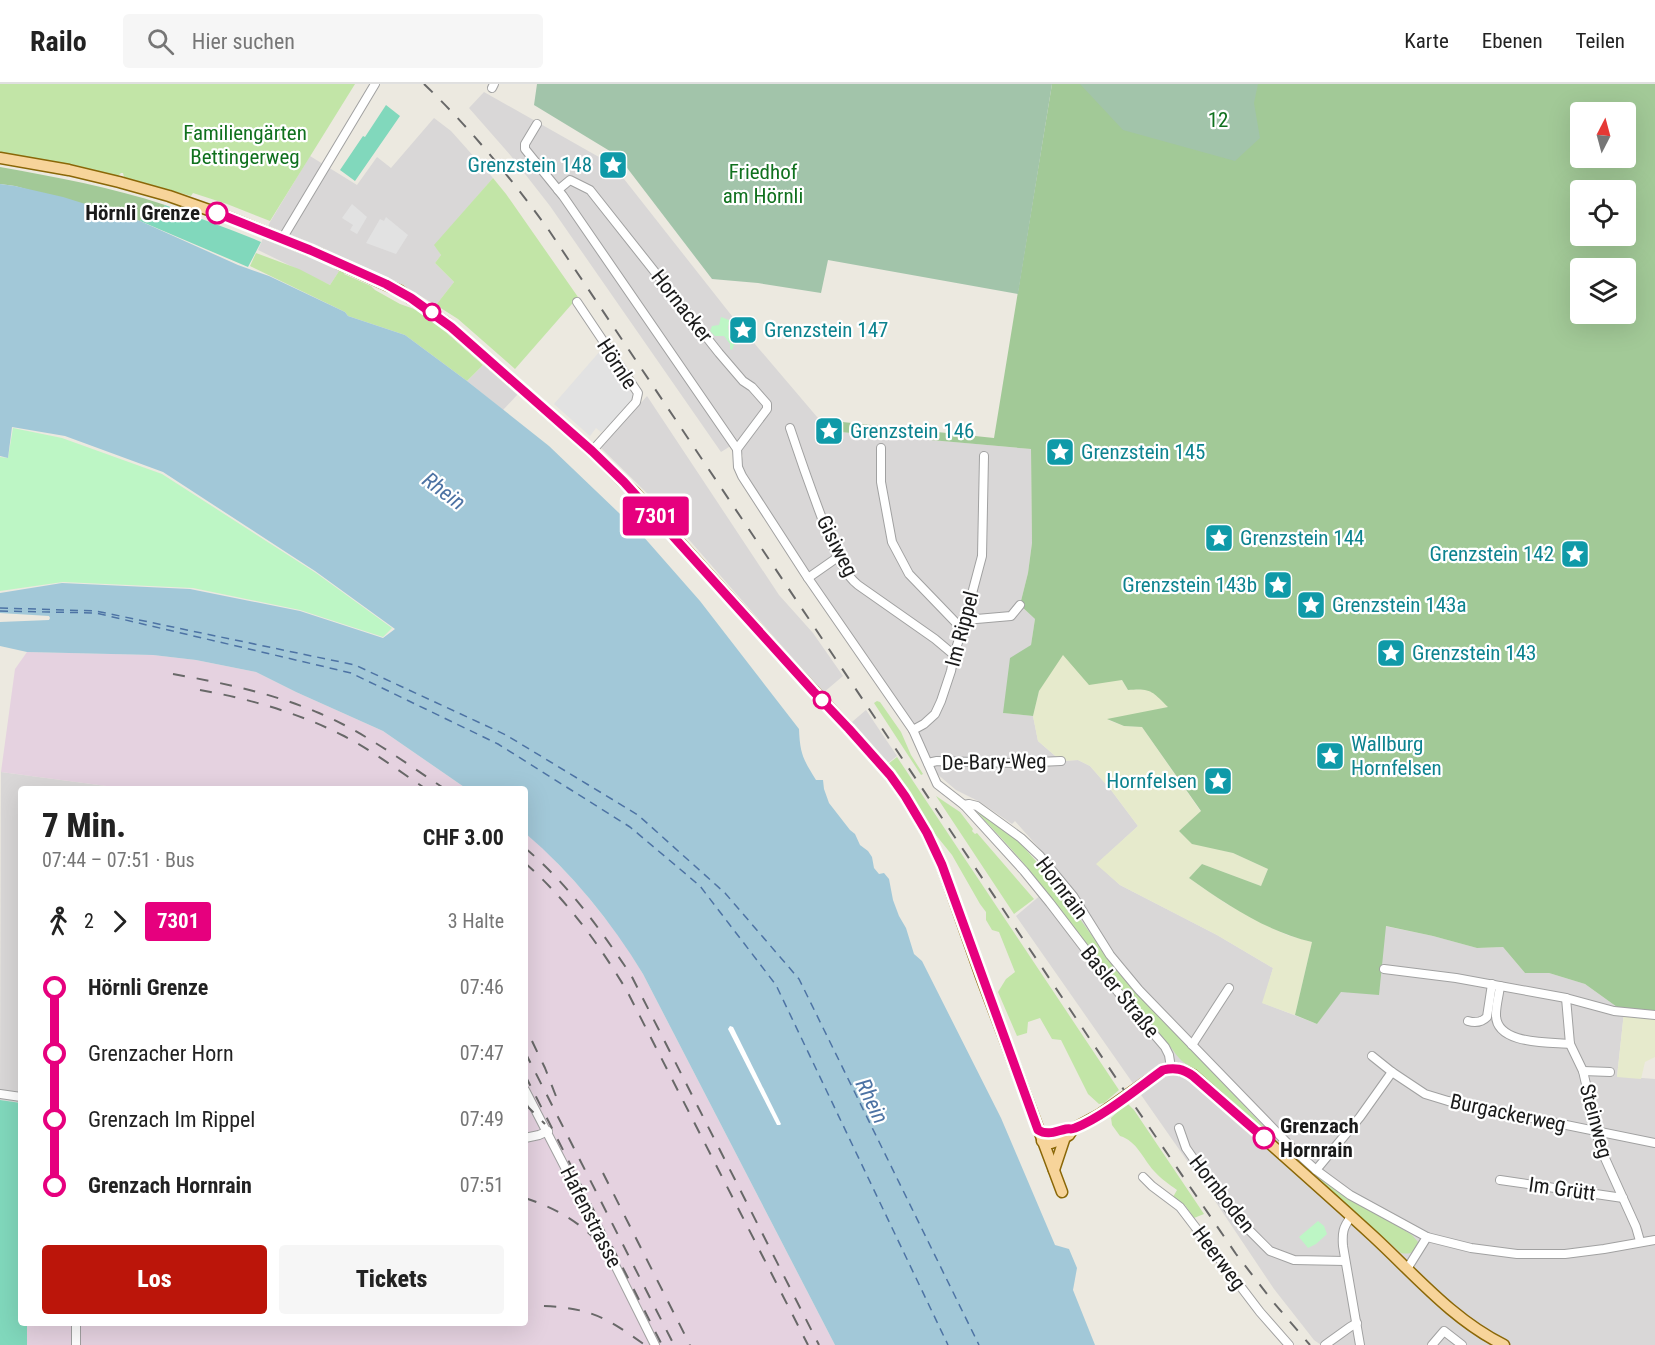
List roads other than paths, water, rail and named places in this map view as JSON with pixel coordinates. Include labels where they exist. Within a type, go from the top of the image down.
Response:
[{"type":"main road","points":[[0,158],[69,170],[193,204],[322,255]]},
{"type":"main road","points":[[338,262],[400,291],[446,322],[592,451],[636,494],[890,775],[927,833],[942,865],[1062,1192]]},
{"type":"main road","points":[[1054,1170],[1069,1133],[1163,1070],[1171,1068],[1183,1070],[1193,1076],[1274,1146],[1454,1313],[1504,1345]]},
{"type":"main road","points":[[1040,1135],[1066,1129],[1069,1133]]},
{"type":"street","points":[[282,239],[375,84]]},
{"type":"street","name":"Hornacker","points":[[537,124],[525,148],[558,190],[737,449],[738,467],[742,476],[808,578],[913,730]]},
{"type":"street","name":"Hornacker","points":[[558,190],[570,180],[590,190],[719,353],[767,404],[767,409],[737,449]]},
{"type":"street","name":"Hörnle","points":[[577,302],[638,393],[636,402],[592,451]]},
{"type":"street","name":"Gisiweg","points":[[790,428],[813,496],[838,557],[854,582],[935,639],[954,656]]},
{"type":"street","points":[[881,448],[881,482],[892,543],[909,574],[962,628]]},
{"type":"street","name":"Im Rippel","points":[[913,730],[935,714],[951,671],[982,556],[984,456]]},
{"type":"street","points":[[808,578],[838,557]]},
{"type":"street","points":[[965,620],[1011,616],[1020,605]]},
{"type":"street","points":[[913,730],[928,763]]},
{"type":"street","name":"De-Bary-Weg","points":[[928,763],[937,761],[1014,763],[1061,761]]},
{"type":"street","name":"Basler Straße","points":[[928,763],[937,784],[964,805],[994,836],[1044,895],[1118,992],[1165,1047],[1171,1068]]},
{"type":"street","name":"Hornrain","points":[[964,805],[977,806],[1021,838],[1040,856],[1073,896],[1110,955],[1139,990],[1294,1150],[1316,1170],[1350,1195],[1427,1237],[1472,1248],[1517,1254],[1564,1254],[1655,1240]]},
{"type":"street","points":[[1383,969],[1456,978],[1566,998],[1607,1009],[1655,1015]]},
{"type":"street","points":[[1468,1021],[1480,1022],[1487,1017],[1496,985]]},
{"type":"street","points":[[1496,985],[1497,1021],[1508,1035],[1570,1044]]},
{"type":"street","points":[[1192,1045],[1229,988]]},
{"type":"street","name":"Steinweg","points":[[1566,998],[1570,1044],[1582,1071],[1599,1145],[1636,1227],[1640,1241]]},
{"type":"street","name":"Burgackerweg","points":[[1372,1056],[1425,1094],[1448,1101],[1655,1143]]},
{"type":"street","points":[[1582,1071],[1610,1072]]},
{"type":"street","points":[[1316,1170],[1360,1117],[1392,1072]]},
{"type":"street","points":[[0,1094],[18,1097]]},
{"type":"street","name":"Hafenstrasse","points":[[528,1095],[655,1345]]},
{"type":"street","name":"Hornboden","points":[[1179,1128],[1186,1148],[1230,1211],[1270,1251],[1294,1260],[1345,1261]]},
{"type":"street","points":[[528,1137],[548,1131]]},
{"type":"street","name":"Heerweg","points":[[1143,1177],[1180,1207],[1288,1345]]},
{"type":"street","name":"Im Grütt","points":[[1500,1180],[1623,1198]]},
{"type":"street","points":[[1351,1217],[1342,1232],[1360,1345]]},
{"type":"street","points":[[1407,1269],[1427,1237]]},
{"type":"street","points":[[1324,1345],[1358,1323]]},
{"type":"street","points":[[76,1326],[76,1345]]},
{"type":"street","points":[[1432,1345],[1444,1331],[1462,1345]]},
{"type":"water","name":"Rhein","points":[[0,184],[63,197],[140,221],[238,265],[269,276],[345,312],[348,316],[405,335],[549,446],[642,535],[700,601],[799,729],[803,756],[816,780],[823,780],[829,803],[855,834],[860,845],[868,851],[874,868],[879,874],[884,873],[889,879],[893,900],[906,928],[914,954],[922,961],[1001,1118],[1055,1245],[1069,1249],[1077,1268],[1073,1290],[1095,1345],[835,1345],[643,974],[618,935],[590,899],[559,864],[528,836],[528,786],[463,786],[383,731],[256,672],[196,660],[153,655],[27,652],[0,646],[0,622],[49,620],[50,618],[49,616],[0,613],[0,593],[62,583],[190,589],[300,611],[383,638],[395,629],[315,571],[163,472],[65,436],[12,427],[8,458],[0,456]]},
{"type":"tunnel","points":[[322,255],[338,263]]},
{"type":"railway","points":[[424,84],[489,154],[548,229],[1132,1102],[1236,1254],[1310,1345]]},
{"type":"railway","points":[[173,674],[247,689],[319,713],[368,738],[441,786]]},
{"type":"railway","points":[[200,690],[274,708],[310,720],[365,748],[422,786]]},
{"type":"railway","points":[[528,851],[569,892],[631,975],[819,1345]]},
{"type":"railway","points":[[528,866],[581,923],[627,991],[808,1345]]},
{"type":"railway","points":[[532,1041],[559,1104]]},
{"type":"railway","points":[[528,1058],[674,1345]]},
{"type":"railway","points":[[528,1081],[662,1345]]},
{"type":"railway","points":[[528,1107],[545,1124]]},
{"type":"railway","points":[[603,1173],[690,1345]]},
{"type":"railway","points":[[528,1199],[551,1208],[586,1230],[613,1262]]},
{"type":"railway","points":[[544,1306],[575,1309],[599,1316],[645,1345]]},
{"type":"place","name":"Grenzstein 148","points":[[613,165]]},
{"type":"place","name":"Hörnli Grenze","points":[[217,213]]},
{"type":"place","name":"Grenzstein 147","points":[[743,330]]},
{"type":"place","name":"Grenzstein 146","points":[[829,431]]},
{"type":"place","name":"Grenzstein 145","points":[[1060,452]]},
{"type":"place","name":"Grenzstein 144","points":[[1219,538]]},
{"type":"place","name":"Grenzstein 142","points":[[1575,554]]},
{"type":"place","name":"Grenzstein 143b","points":[[1278,585]]},
{"type":"place","name":"Grenzstein 143a","points":[[1311,605]]},
{"type":"place","name":"Grenzstein 143","points":[[1391,653]]},
{"type":"place","name":"Wallburg Hornfelsen","points":[[1330,756]]},
{"type":"place","name":"Hornfelsen","points":[[1218,781]]},
{"type":"place","name":"Grenzach Hornrain","points":[[1264,1138]]},
{"type":"park label","name":"12","points":[[1218,120]]},
{"type":"park label","name":"Familiengärten Bettingerweg","points":[[245,145]]},
{"type":"park label","name":"Friedhof am Hörnli","points":[[763,184]]}]
